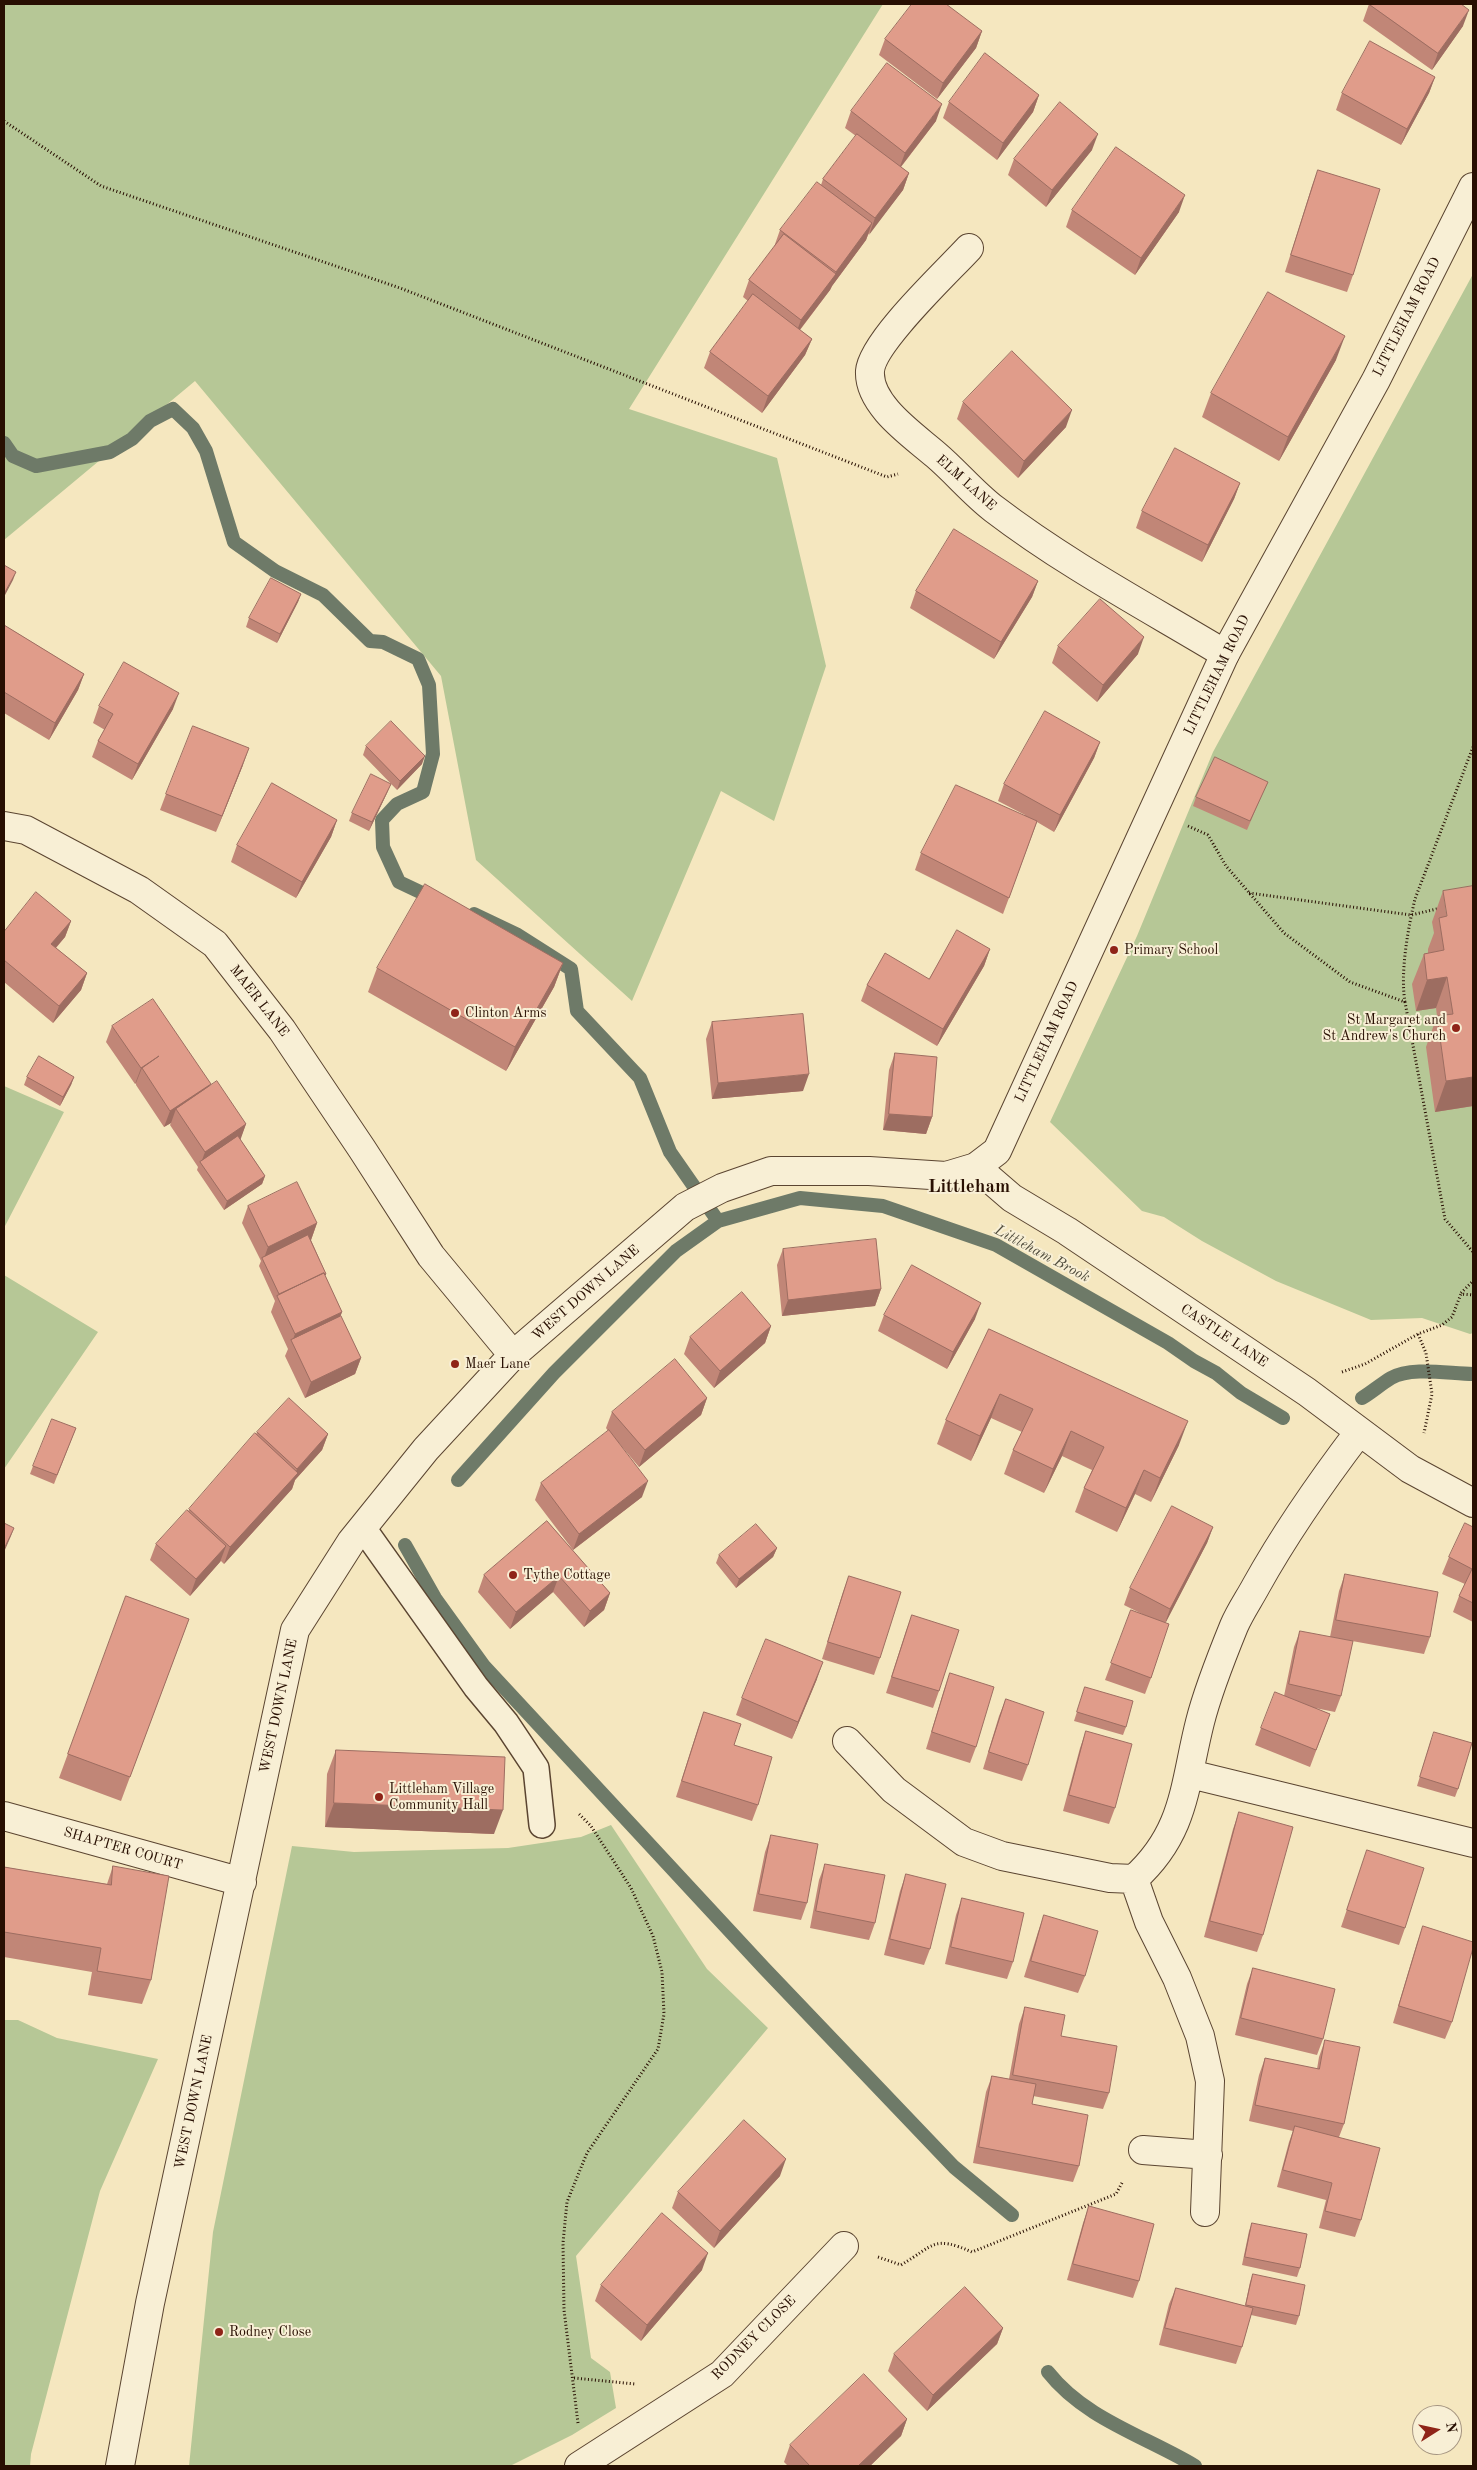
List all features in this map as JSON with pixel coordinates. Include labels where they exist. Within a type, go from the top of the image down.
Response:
[{"type":"street","name":"LITTLEHAM ROAD","points":[[976,1167],[997,1152],[1225,654],[1376,380],[1473,187]]},
{"type":"street","name":"ELM LANE","points":[[969,248],[906,315],[878,350],[870,371],[873,392],[901,426],[936,455],[992,508],[1046,547],[1225,654]]},
{"type":"street","name":"MAER LANE","points":[[4,826],[26,830],[139,890],[215,944],[282,1030],[362,1148],[431,1256],[513,1355]]},
{"type":"street","name":"WEST DOWN LANE","points":[[120,2466],[150,2303],[295,1630],[351,1542],[426,1449],[513,1355],[685,1208],[722,1188],[771,1171],[869,1171],[946,1176],[976,1167]]},
{"type":"street","name":"CASTLE LANE","points":[[976,1167],[1012,1198],[1067,1231],[1307,1392],[1359,1432],[1425,1478],[1473,1503]]},
{"type":"street","points":[[847,1741],[894,1790],[964,1842],[1002,1856],[1110,1878],[1134,1878],[1151,1863],[1163,1845],[1180,1810],[1190,1774],[1200,1721],[1235,1625],[1275,1551],[1326,1476],[1359,1432]]},
{"type":"street","points":[[1190,1774],[1473,1843]]},
{"type":"street","name":"SHAPTER COURT","points":[[4,1816],[242,1882]]},
{"type":"street","points":[[1134,1878],[1149,1922],[1178,1978],[1200,2036],[1210,2081],[1205,2212]]},
{"type":"street","points":[[1143,2150],[1208,2155]]},
{"type":"street","name":"RODNEY CLOSE","points":[[583,2464],[722,2374],[844,2246]]},
{"type":"lane","points":[[363,1528],[476,1687],[506,1723],[536,1768],[542,1825]]},
{"type":"path","points":[[4,121],[101,186],[400,288],[887,477],[921,466],[936,455]]},
{"type":"path","points":[[1473,746],[1411,915],[1403,989],[1445,1220],[1473,1252]]},
{"type":"path","points":[[1154,810],[1208,835],[1226,866],[1284,933],[1350,982],[1405,1002]]},
{"type":"path","points":[[1249,893],[1411,915],[1448,906]]},
{"type":"path","points":[[1307,1392],[1325,1378],[1365,1364],[1418,1334],[1442,1325],[1452,1317],[1461,1294],[1473,1281]]},
{"type":"path","points":[[1461,1294],[1473,1295]]},
{"type":"path","points":[[1418,1334],[1426,1353],[1432,1394]]},
{"type":"path","points":[[577,1812],[591,1826],[631,1888],[653,1936],[662,1972],[664,2014],[658,2048],[588,2153],[567,2202],[563,2243],[564,2310],[574,2378],[583,2464]]},
{"type":"path","points":[[844,2246],[901,2265],[937,2242],[953,2244],[972,2252],[1116,2194],[1128,2174],[1129,2145],[1143,2150]]},
{"type":"path","points":[[574,2378],[652,2386],[668,2410]]},
{"type":"green space","points":[[4,4],[883,4],[629,409],[777,458],[826,666],[774,821],[721,791],[632,1001],[476,860],[441,676],[195,381],[4,540]]},
{"type":"green space","points":[[1473,274],[1473,1333],[1470,1334],[1422,1318],[1371,1320],[1276,1281],[1202,1241],[1164,1217],[1142,1211],[1050,1122],[1137,936],[1213,752]]},
{"type":"green space","points":[[4,1086],[64,1112],[4,1228]]},
{"type":"green space","points":[[4,1275],[98,1332],[4,1469]]},
{"type":"green space","points":[[611,1825],[707,1969],[768,2028],[576,2256],[591,2358],[610,2372],[616,2408],[572,2435],[510,2466],[189,2466],[213,2232],[292,1846],[354,1852],[508,1848],[581,1837]]},
{"type":"green space","points":[[4,2020],[18,2020],[57,2038],[158,2059],[100,2191],[31,2454],[30,2466],[4,2466]]},
{"type":"building","points":[[912,4],[946,4],[982,31],[943,83],[885,39]]},
{"type":"building","points":[[1369,4],[1461,4],[1469,10],[1438,53]]},
{"type":"building","points":[[1370,41],[1435,77],[1407,129],[1342,93]]},
{"type":"building","points":[[985,53],[1039,95],[1003,143],[949,102]]},
{"type":"building","points":[[887,63],[942,104],[905,153],[851,111]]},
{"type":"building","points":[[1060,102],[1098,134],[1052,190],[1014,159]]},
{"type":"building","points":[[857,134],[909,173],[875,218],[823,179]]},
{"type":"building","points":[[1116,147],[1185,195],[1141,258],[1072,210]]},
{"type":"building","points":[[1318,170],[1380,189],[1353,275],[1291,255]]},
{"type":"building","points":[[817,182],[872,223],[836,272],[780,230]]},
{"type":"building","points":[[784,234],[836,274],[801,320],[749,280]]},
{"type":"building","points":[[1268,292],[1345,336],[1288,437],[1211,393]]},
{"type":"building","points":[[753,294],[812,339],[768,396],[710,352]]},
{"type":"building","points":[[1012,351],[1072,410],[1024,461],[963,402]]},
{"type":"building","points":[[1175,448],[1240,483],[1208,545],[1142,511]]},
{"type":"building","points":[[954,529],[1038,581],[1001,642],[916,591]]},
{"type":"building","points":[[4,565],[16,572],[4,594]]},
{"type":"building","points":[[271,578],[301,594],[280,634],[249,618]]},
{"type":"building","points":[[1100,599],[1144,637],[1103,685],[1058,646]]},
{"type":"building","points":[[4,625],[84,674],[55,723],[4,692]]},
{"type":"building","points":[[124,662],[179,693],[138,764],[98,741],[113,714],[99,706]]},
{"type":"building","points":[[1045,711],[1100,742],[1060,815],[1004,784]]},
{"type":"building","points":[[391,721],[425,756],[400,781],[366,746]]},
{"type":"building","points":[[193,726],[249,748],[222,816],[166,794]]},
{"type":"building","points":[[1215,757],[1268,782],[1250,821],[1196,797]]},
{"type":"building","points":[[371,774],[391,784],[372,822],[352,813]]},
{"type":"building","points":[[272,783],[337,820],[302,882],[237,845]]},
{"type":"building","points":[[956,785],[1037,821],[1009,898],[921,853]]},
{"type":"building","points":[[425,884],[563,963],[515,1047],[377,968]]},
{"type":"building","name":"St Margaret and St Andrew's Church","points":[[1473,886],[1473,1077],[1446,1081],[1437,1016],[1453,1014],[1447,977],[1427,980],[1424,954],[1444,950],[1439,918],[1447,916],[1443,891]]},
{"type":"building","points":[[36,892],[71,921],[51,944],[87,973],[59,1006],[4,960],[4,932]]},
{"type":"building","points":[[957,930],[990,949],[943,1029],[867,985],[885,953],[929,979]]},
{"type":"building","points":[[153,999],[211,1084],[170,1111],[142,1068],[159,1056],[141,1068],[112,1026]]},
{"type":"building","points":[[803,1014],[809,1074],[718,1083],[712,1022]]},
{"type":"building","points":[[895,1053],[937,1057],[932,1117],[889,1114]]},
{"type":"building","points":[[39,1056],[74,1077],[63,1097],[27,1077]]},
{"type":"building","points":[[217,1081],[246,1124],[205,1152],[176,1109]]},
{"type":"building","points":[[238,1136],[265,1176],[227,1201],[200,1162]]},
{"type":"building","points":[[297,1182],[317,1223],[268,1247],[248,1206]]},
{"type":"building","points":[[308,1235],[326,1274],[324,1273],[279,1294],[262,1258]]},
{"type":"building","points":[[876,1239],[881,1289],[788,1300],[783,1249]]},
{"type":"building","points":[[912,1265],[981,1303],[953,1352],[884,1315]]},
{"type":"building","points":[[324,1273],[342,1312],[295,1334],[277,1296]]},
{"type":"building","points":[[742,1292],[771,1326],[720,1371],[690,1337]]},
{"type":"building","points":[[341,1316],[361,1358],[311,1382],[291,1340]]},
{"type":"building","points":[[989,1329],[1188,1421],[1160,1478],[1144,1470],[1126,1508],[1084,1488],[1104,1447],[1071,1431],[1053,1469],[1013,1450],[1033,1409],[1000,1394],[980,1436],[946,1420]]},
{"type":"building","points":[[675,1359],[707,1398],[645,1450],[612,1412]]},
{"type":"building","points":[[289,1398],[328,1434],[297,1469],[257,1432]]},
{"type":"building","points":[[52,1419],[76,1428],[57,1475],[33,1466]]},
{"type":"building","points":[[609,1430],[648,1481],[579,1534],[541,1483]]},
{"type":"building","points":[[255,1433],[298,1473],[230,1547],[189,1509]]},
{"type":"building","points":[[1172,1506],[1213,1527],[1170,1609],[1130,1588]]},
{"type":"building","points":[[187,1510],[226,1546],[196,1579],[156,1544]]},
{"type":"building","points":[[547,1521],[610,1593],[590,1611],[559,1576],[516,1612],[484,1575]]},
{"type":"building","points":[[4,1523],[14,1528],[4,1549]]},
{"type":"building","points":[[1465,1523],[1473,1527],[1473,1603],[1459,1596],[1472,1569],[1449,1557]]},
{"type":"building","points":[[756,1524],[777,1548],[739,1579],[719,1555]]},
{"type":"building","points":[[1345,1574],[1438,1592],[1430,1637],[1336,1620]]},
{"type":"building","points":[[849,1576],[901,1592],[880,1658],[828,1642]]},
{"type":"building","points":[[126,1596],[189,1619],[130,1777],[68,1754]]},
{"type":"building","points":[[1131,1610],[1169,1624],[1151,1678],[1111,1663]]},
{"type":"building","points":[[912,1615],[959,1630],[939,1691],[892,1677]]},
{"type":"building","points":[[1300,1631],[1353,1641],[1341,1696],[1289,1684]]},
{"type":"building","points":[[766,1639],[823,1662],[798,1722],[742,1698]]},
{"type":"building","points":[[950,1673],[994,1687],[976,1747],[932,1732]]},
{"type":"building","points":[[1085,1687],[1133,1701],[1126,1727],[1077,1712]]},
{"type":"building","points":[[1275,1692],[1330,1714],[1316,1750],[1261,1728]]},
{"type":"building","points":[[1006,1699],[1044,1712],[1028,1765],[989,1752]]},
{"type":"building","points":[[704,1712],[741,1724],[734,1745],[772,1757],[758,1805],[682,1781]]},
{"type":"building","points":[[1086,1731],[1132,1744],[1115,1808],[1069,1795]]},
{"type":"building","points":[[1434,1732],[1472,1743],[1458,1789],[1420,1777]]},
{"type":"building","points":[[336,1750],[505,1757],[503,1810],[334,1803]]},
{"type":"building","points":[[1239,1812],[1293,1827],[1263,1935],[1210,1921]]},
{"type":"building","points":[[771,1835],[818,1844],[807,1903],[759,1894]]},
{"type":"building","points":[[1367,1850],[1424,1868],[1405,1928],[1347,1910]]},
{"type":"building","points":[[825,1864],[885,1875],[875,1923],[816,1911]]},
{"type":"building","points":[[113,1866],[169,1876],[151,1980],[97,1971],[101,1948],[4,1932],[4,1867],[111,1885]]},
{"type":"building","points":[[906,1874],[946,1884],[930,1949],[890,1939]]},
{"type":"building","points":[[962,1898],[1024,1913],[1013,1962],[951,1947]]},
{"type":"building","points":[[1044,1915],[1098,1931],[1085,1976],[1031,1961]]},
{"type":"building","points":[[1423,1926],[1473,1942],[1473,1948],[1452,2022],[1399,2006]]},
{"type":"building","points":[[1253,1968],[1335,1989],[1323,2039],[1241,2018]]},
{"type":"building","points":[[1025,2007],[1065,2015],[1061,2036],[1117,2046],[1109,2093],[1013,2075]]},
{"type":"building","points":[[1325,2040],[1360,2047],[1344,2124],[1255,2105],[1265,2058],[1319,2069]]},
{"type":"building","points":[[992,2076],[1036,2084],[1032,2104],[1088,2115],[1079,2166],[979,2147]]},
{"type":"building","points":[[744,2120],[786,2159],[720,2231],[678,2192]]},
{"type":"building","points":[[1295,2126],[1380,2148],[1361,2220],[1325,2211],[1332,2183],[1283,2170]]},
{"type":"building","points":[[1089,2206],[1154,2224],[1139,2281],[1073,2264]]},
{"type":"building","points":[[662,2213],[708,2253],[647,2325],[601,2285]]},
{"type":"building","points":[[1252,2223],[1307,2234],[1300,2268],[1245,2257]]},
{"type":"building","points":[[1253,2274],[1305,2285],[1299,2316],[1246,2305]]},
{"type":"building","points":[[965,2287],[1003,2328],[933,2395],[894,2354]]},
{"type":"building","points":[[1176,2288],[1253,2308],[1242,2347],[1165,2328]]},
{"type":"building","points":[[864,2374],[907,2419],[858,2466],[810,2466],[790,2445]]},
{"type":"waterway","name":"Littleham Brook","points":[[4,443],[13,456],[36,466],[110,452],[132,439],[150,421],[173,409],[193,428],[206,451],[234,542],[275,571],[323,595],[370,641],[383,642],[418,659],[429,685],[433,754],[423,792],[397,804],[382,820],[383,847],[399,882],[437,900]]},
{"type":"waterway","name":"Littleham Brook","points":[[474,914],[516,934],[571,969],[577,1011],[640,1078],[670,1152],[718,1221],[800,1198],[883,1206],[996,1245],[1168,1343],[1216,1373],[1241,1393],[1283,1418]]},
{"type":"waterway","points":[[458,1480],[554,1373],[676,1251],[718,1221]]},
{"type":"waterway","name":"Littleham Brook","points":[[1362,1398],[1391,1378],[1409,1372],[1473,1374]]},
{"type":"waterway","points":[[405,1545],[435,1598],[484,1666],[764,1968],[954,2167],[1012,2215]]},
{"type":"waterway","points":[[1048,2372],[1063,2388],[1098,2414],[1195,2466]]},
{"type":"place","name":"Primary School","points":[[1114,950]]},
{"type":"place","name":"Clinton Arms","points":[[455,1013]]},
{"type":"place","name":"St Margaret and St Andrew's Church","points":[[1456,1028]]},
{"type":"place","name":"Maer Lane","points":[[455,1364]]},
{"type":"place","name":"Tythe Cottage","points":[[513,1575]]},
{"type":"place","name":"Littleham Village Community Hall","points":[[379,1797]]},
{"type":"place","name":"Rodney Close","points":[[219,2332]]},
{"type":"district","name":"Littleham","points":[[969,1187]]}]
